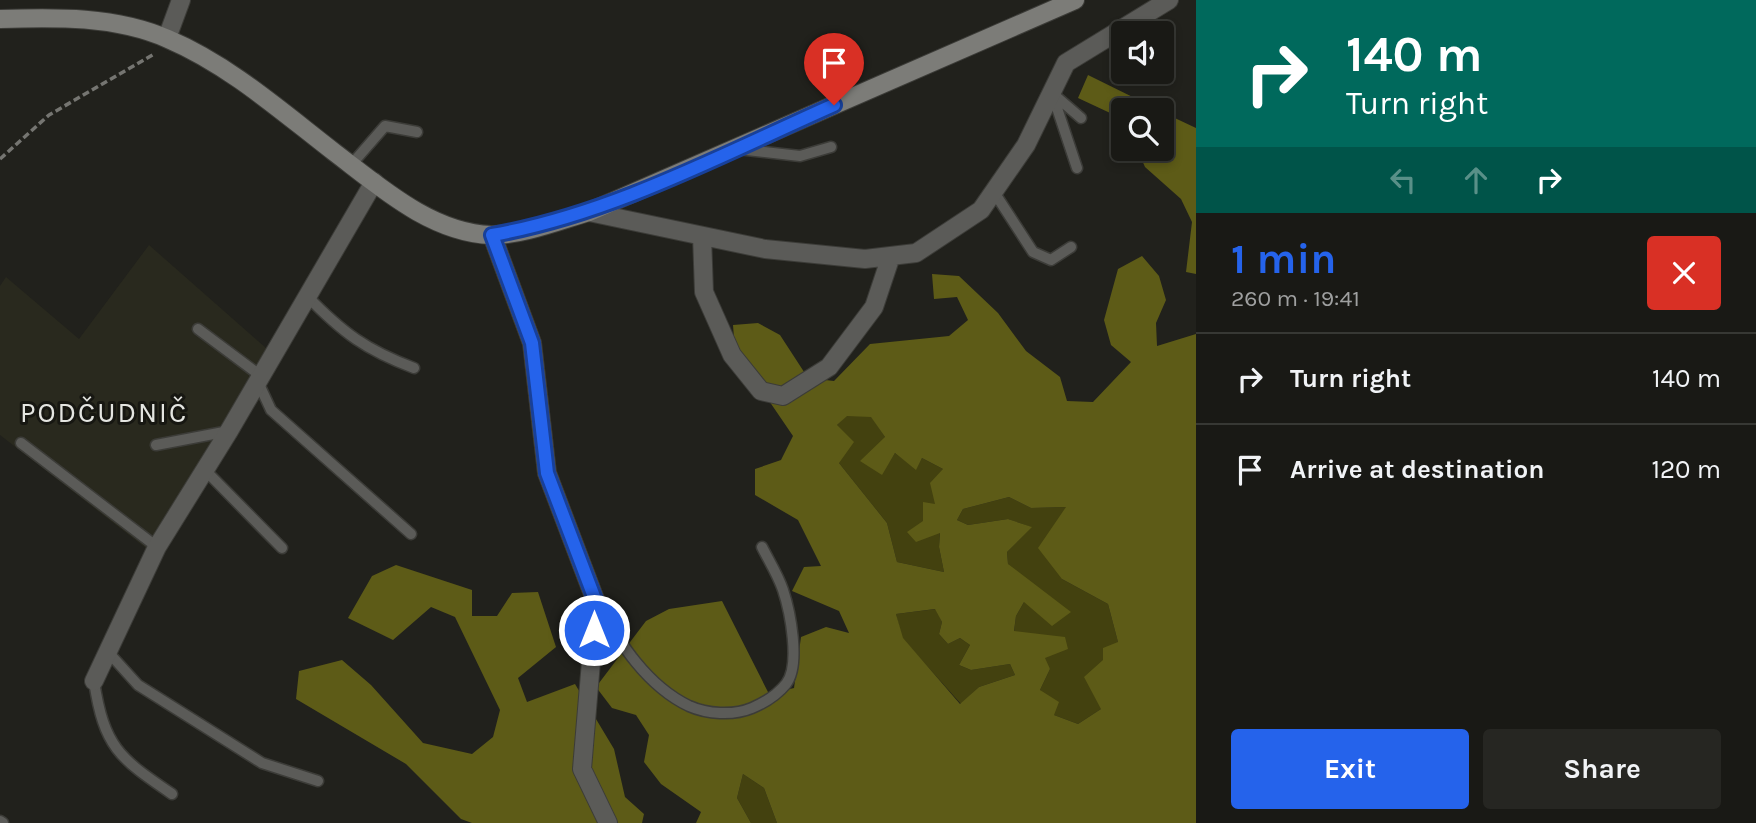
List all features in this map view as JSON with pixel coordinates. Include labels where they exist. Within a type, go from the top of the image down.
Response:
[{"type":"main road","points":[[0,19],[41,18],[110,22],[171,40],[228,71],[374,182],[420,213],[454,229],[492,235],[535,228],[589,212],[1075,0]]},
{"type":"street","points":[[171,40],[181,0]]},
{"type":"street","points":[[589,212],[765,249],[865,259],[916,253],[981,210],[1027,145],[1066,63],[1169,0]]},
{"type":"street","points":[[94,681],[158,547],[260,379],[374,182]]},
{"type":"street","points":[[492,235],[532,343],[547,473],[596,602],[582,769],[608,823]]},
{"type":"street","points":[[702,236],[704,292],[732,355],[761,391],[783,396],[829,367],[874,307],[891,256]]},
{"type":"lane","points":[[1052,93],[1081,118]]},
{"type":"lane","points":[[1052,93],[1077,168]]},
{"type":"lane","points":[[351,164],[385,125],[417,132]]},
{"type":"lane","points":[[737,148],[800,156],[831,147]]},
{"type":"lane","points":[[994,192],[1033,252],[1051,260],[1071,247]]},
{"type":"lane","points":[[307,296],[337,327],[368,348],[414,368]]},
{"type":"lane","points":[[198,329],[260,379],[271,410],[411,534]]},
{"type":"lane","points":[[156,445],[229,431]]},
{"type":"lane","points":[[22,443],[158,547]]},
{"type":"lane","points":[[205,470],[282,548]]},
{"type":"lane","points":[[596,602],[629,655],[665,689],[689,706],[712,713],[745,711],[764,703],[787,682],[793,663],[791,624],[783,589],[762,547]]},
{"type":"lane","points":[[109,653],[138,685],[261,763],[318,781]]},
{"type":"lane","points":[[94,681],[106,733],[115,747],[127,762],[172,794]]},
{"type":"path","points":[[0,159],[49,115],[171,40]]},
{"type":"shaded area","points":[[1088,75],[1135,98],[1111,98],[1111,113],[1078,98]]},
{"type":"shaded area","points":[[1174,118],[1196,128],[1196,274],[1186,272],[1192,222],[1181,199],[1145,167],[1142,161],[1174,161]]},
{"type":"shaded area","points":[[149,245],[266,348],[243,392],[147,549],[0,435],[0,286],[6,277],[79,339]]},
{"type":"shaded area","points":[[1142,256],[1159,276],[1166,300],[1156,323],[1157,346],[1196,334],[1196,823],[777,823],[764,788],[743,774],[737,798],[751,823],[696,823],[701,812],[661,784],[644,762],[649,735],[636,715],[612,708],[596,687],[646,621],[669,609],[722,601],[769,694],[794,688],[801,637],[826,627],[849,633],[839,611],[792,591],[804,567],[821,566],[798,520],[755,495],[755,469],[781,460],[793,436],[735,351],[733,325],[758,323],[780,335],[808,378],[834,381],[870,344],[949,336],[968,320],[957,297],[934,299],[932,274],[959,276],[998,313],[1026,351],[1060,377],[1067,401],[1093,402],[1131,362],[1111,345],[1104,320],[1118,269]],"holes":[[[847,416],[871,417],[885,437],[860,461],[882,475],[895,453],[916,470],[922,458],[943,469],[930,483],[935,504],[923,502],[923,521],[907,532],[916,542],[940,533],[939,547],[944,572],[897,562],[887,523],[839,463],[854,442],[837,425]],[[1009,497],[1031,508],[1066,507],[1038,548],[1062,579],[1108,604],[1118,642],[1103,648],[1103,660],[1084,677],[1101,709],[1078,724],[1054,715],[1059,702],[1040,690],[1050,669],[1045,658],[1068,649],[1065,637],[1014,631],[1016,616],[1024,602],[1052,626],[1071,612],[1008,564],[1007,552],[1032,527],[1008,519],[968,525],[957,520],[963,509]],[[935,609],[942,622],[939,634],[948,644],[960,638],[970,645],[959,665],[971,670],[1010,664],[1015,675],[979,687],[960,704],[903,638],[896,614]]]},
{"type":"shaded area","points":[[846,416],[871,416],[885,437],[881,475],[895,453],[916,469],[922,458],[943,469],[936,504],[944,572],[897,562],[887,523],[839,463],[837,425]]},
{"type":"shaded area","points":[[1009,497],[1031,508],[1066,507],[1062,579],[1108,604],[1118,642],[1101,709],[1078,724],[1054,715],[1040,690],[1050,669],[1014,632],[1016,616],[1024,602],[1008,564],[1007,552],[1031,527],[1008,519],[968,525],[957,520],[963,509]]},
{"type":"shaded area","points":[[396,565],[472,590],[472,616],[497,616],[512,593],[538,592],[556,647],[518,678],[527,702],[575,684],[614,749],[625,797],[644,814],[642,823],[472,823],[461,819],[406,764],[296,699],[299,671],[342,660],[371,685],[423,743],[472,754],[493,737],[500,710],[455,617],[431,607],[393,640],[348,618],[372,576]]},
{"type":"shaded area","points":[[936,609],[942,622],[939,634],[948,644],[960,638],[970,645],[959,665],[971,670],[1010,664],[1015,675],[979,687],[961,704],[902,638],[896,614]]},
{"type":"shaded area","points":[[743,774],[764,788],[777,823],[751,823],[737,798]]},
{"type":"district","name":"PODČUDNIČ","points":[[104,412]]},
{"type":"route","points":[[594,630],[596,602],[547,473],[532,343],[492,235],[535,228],[589,212],[834,105]]}]
